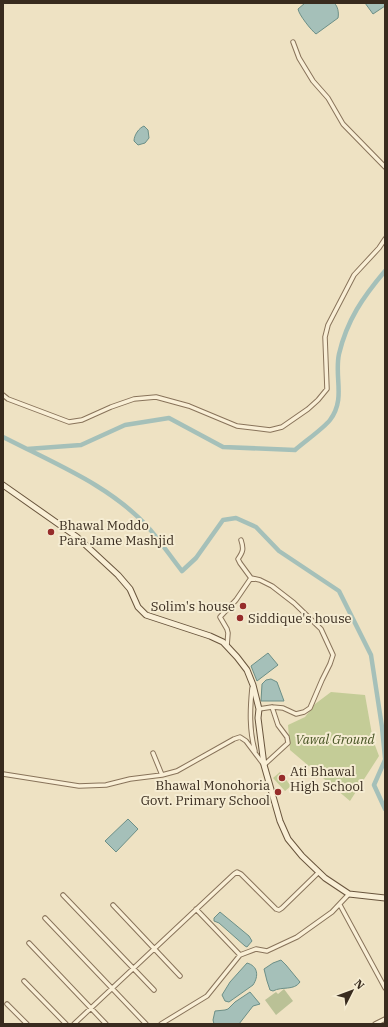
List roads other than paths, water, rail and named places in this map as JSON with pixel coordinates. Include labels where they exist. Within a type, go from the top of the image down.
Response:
[{"type":"main road","points":[[3,485],[77,537],[118,575],[130,589],[138,607],[146,615],[210,636],[223,642],[237,657],[247,670],[253,685],[259,709],[258,718],[264,766],[280,821],[288,839],[302,856],[325,878],[349,894],[385,898]]},
{"type":"street","points":[[293,42],[299,58],[313,81],[328,98],[339,118],[385,167]]},
{"type":"street","points":[[3,395],[8,399],[69,422],[82,420],[111,407],[134,400],[156,397],[189,406],[237,426],[270,430],[282,427],[318,400],[327,389],[325,337],[328,324],[354,275],[379,248],[385,239]]},
{"type":"street","points":[[241,540],[244,548],[238,559],[251,578],[260,580],[272,586],[294,603],[321,629],[333,655],[310,708],[304,712],[296,714],[283,708],[272,707],[259,709]]},
{"type":"street","points":[[226,646],[228,633],[220,617],[236,600],[251,578]]},
{"type":"street","points":[[253,685],[250,711],[252,740],[255,753]]},
{"type":"street","points":[[3,774],[79,786],[106,785],[130,779],[162,775],[177,771],[240,737],[246,741],[264,766],[288,743],[287,737],[278,725],[272,707]]},
{"type":"street","points":[[154,753],[162,775]]},
{"type":"street","points":[[74,1024],[237,872],[241,874],[276,909],[279,910],[319,872]]},
{"type":"street","points":[[161,1024],[207,996],[240,955],[256,949],[268,952],[297,937],[332,912],[349,894]]},
{"type":"street","points":[[63,895],[154,990]]},
{"type":"street","points":[[113,905],[180,976]]},
{"type":"street","points":[[340,905],[385,988]]},
{"type":"street","points":[[196,909],[240,955]]},
{"type":"street","points":[[45,918],[146,1024]]},
{"type":"street","points":[[29,942],[106,1024]]},
{"type":"street","points":[[24,981],[66,1024]]},
{"type":"street","points":[[7,1004],[27,1024]]},
{"type":"street","points":[[375,1024],[385,1019]]},
{"type":"water","points":[[305,3],[334,3],[338,10],[338,18],[316,34],[299,12],[298,9]]},
{"type":"water","points":[[365,3],[385,3],[385,6],[373,14]]},
{"type":"water","points":[[144,126],[148,130],[149,138],[145,143],[138,145],[134,141],[135,136]]},
{"type":"water","points":[[268,653],[278,665],[257,681],[251,666]]},
{"type":"water","points":[[271,679],[277,682],[284,701],[261,701],[262,684],[266,680]]},
{"type":"water","points":[[128,819],[138,829],[116,852],[105,841]]},
{"type":"water","points":[[220,912],[249,936],[252,941],[247,947],[219,923],[214,921],[214,918]]},
{"type":"water","points":[[281,960],[300,982],[295,986],[273,991],[270,990],[264,969]]},
{"type":"water","points":[[247,963],[251,964],[255,969],[257,975],[255,982],[229,1002],[225,1001],[222,995],[230,982]]},
{"type":"water","points":[[250,992],[260,1004],[253,1006],[239,1024],[214,1024],[213,1020],[215,1011],[228,1009],[235,1002]]},
{"type":"waterway","points":[[3,437],[27,449],[81,445],[125,425],[169,418],[223,447],[295,450],[319,431],[330,420],[335,412],[339,396],[339,354],[346,330],[363,300],[385,271]]},
{"type":"waterway","points":[[27,449],[90,482],[119,501],[146,525],[182,571],[196,558],[223,520],[236,518],[256,527],[279,551],[339,591],[371,655],[382,727],[385,758]]},
{"type":"waterway","points":[[385,760],[374,785],[385,809]]},
{"type":"place","name":"Bhawal Moddo Para Jame Mashjid","points":[[51,532]]},
{"type":"place","name":"Solim's house","points":[[243,606]]},
{"type":"place","name":"Siddique's house","points":[[240,618]]},
{"type":"place","name":"Ati Bhawal High School","points":[[282,778]]},
{"type":"place","name":"Bhawal Monohoria Govt. Primary School","points":[[278,792]]},
{"type":"park label","name":"Vawal Ground","points":[[335,739]]}]
